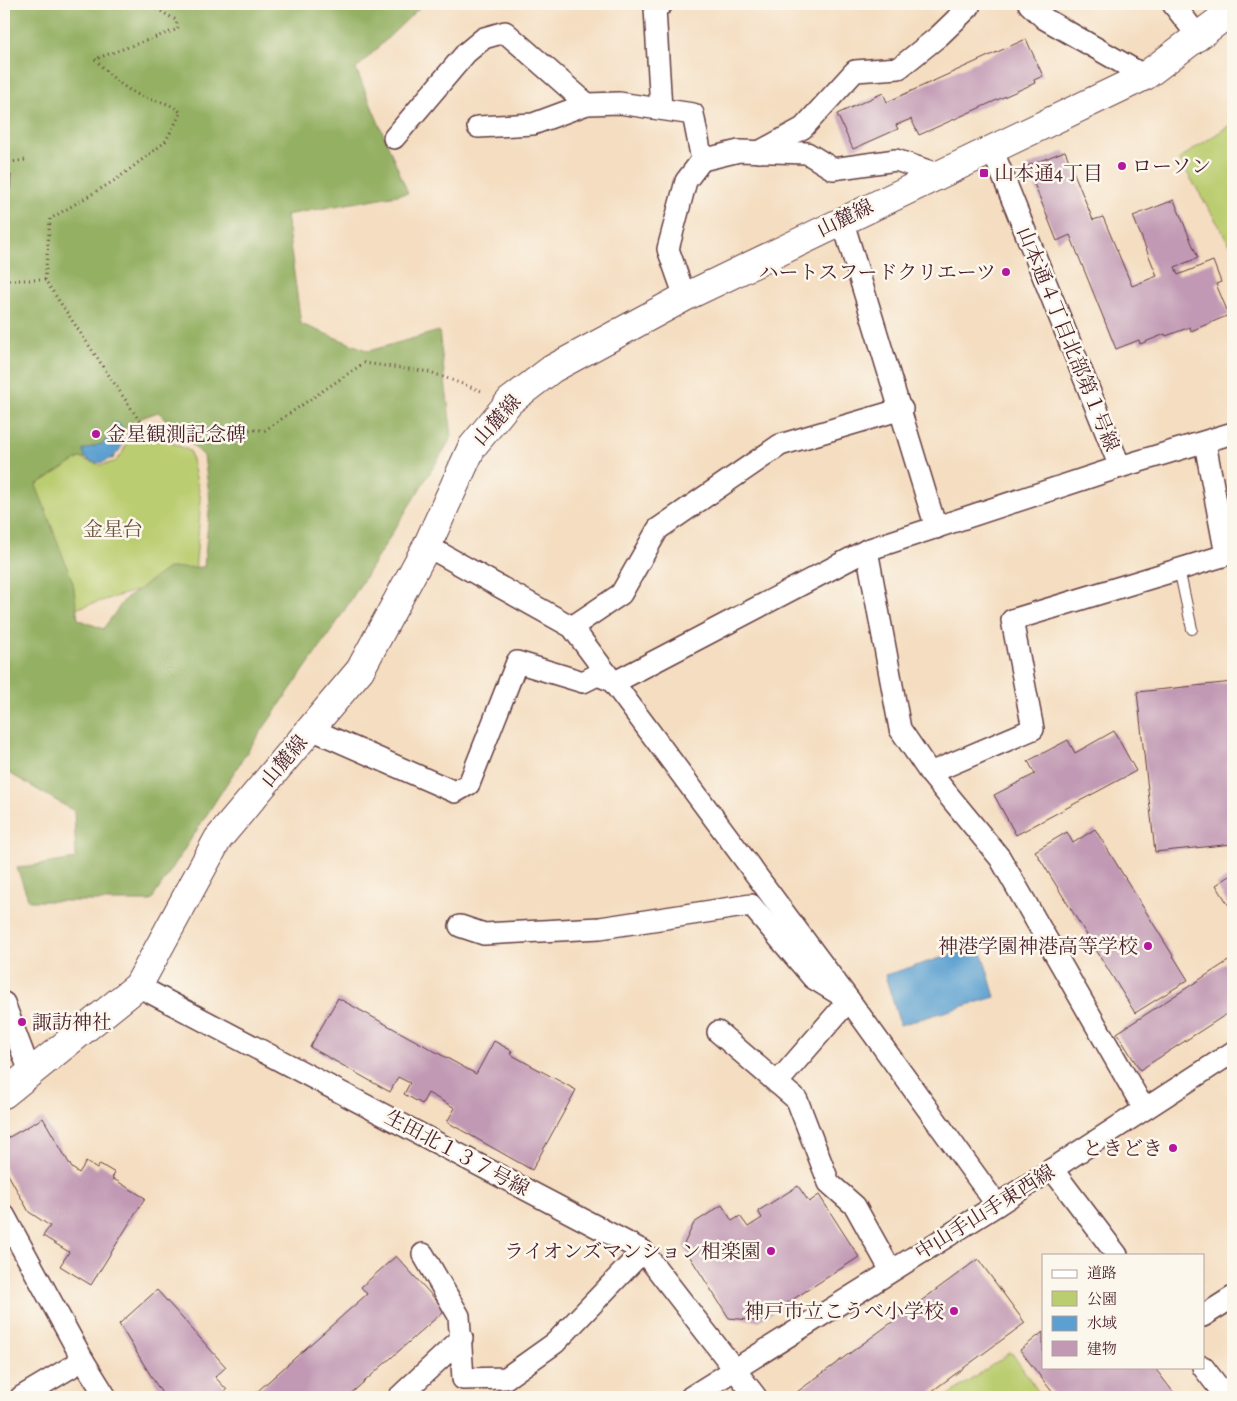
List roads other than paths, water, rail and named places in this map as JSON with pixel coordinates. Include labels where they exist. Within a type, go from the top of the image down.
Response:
[{"type":"main road","name":"山麓線","points":[[4,1094],[138,986],[218,839],[360,670],[427,546],[472,447],[510,401],[552,369],[685,297],[842,219],[1145,76],[1233,10]]},
{"type":"street","points":[[661,109],[655,8],[662,4]]},
{"type":"street","points":[[1029,4],[1044,19],[1145,76]]},
{"type":"street","points":[[1173,4],[1198,36]]},
{"type":"street","points":[[759,152],[803,128],[855,71],[899,68],[939,36],[969,7]]},
{"type":"street","points":[[394,138],[466,53],[484,38],[505,32],[587,104]]},
{"type":"street","points":[[478,127],[533,124],[587,104],[619,103],[661,109],[693,114],[702,160]]},
{"type":"street","name":"山本通４丁目北部第１号線","points":[[310,729],[455,792],[469,784],[516,662],[583,682],[597,675],[610,680],[619,680],[867,550],[1120,468],[992,149]]},
{"type":"street","points":[[685,297],[668,249],[686,181],[702,160],[739,151],[807,153],[833,169],[896,160],[937,174]]},
{"type":"street","points":[[842,219],[902,409],[936,528]]},
{"type":"street","points":[[572,627],[621,594],[658,529],[780,445],[902,409]]},
{"type":"street","points":[[1120,468],[1233,433]]},
{"type":"street","points":[[930,773],[1033,729],[1012,620],[1226,555],[1205,443]]},
{"type":"street","points":[[427,546],[572,627],[849,1000],[996,1205]]},
{"type":"street","points":[[867,550],[900,729],[930,773],[1000,858],[1144,1110]]},
{"type":"street","points":[[460,926],[484,934],[600,928],[751,905],[813,978],[849,1000]]},
{"type":"street","name":"生田北１３７号線","points":[[138,986],[643,1251],[756,1397]]},
{"type":"street","points":[[778,1083],[849,1000]]},
{"type":"street","points":[[4,1003],[30,1072]]},
{"type":"street","points":[[718,1032],[797,1100],[829,1183],[855,1206],[891,1271]]},
{"type":"street","name":"中山手山手東西線","points":[[691,1397],[996,1205],[1233,1052]]},
{"type":"street","points":[[1052,1169],[1116,1254]]},
{"type":"street","points":[[4,1215],[83,1360],[106,1397]]},
{"type":"street","points":[[423,1254],[459,1316],[462,1338],[463,1379],[506,1378],[556,1343],[643,1251]]},
{"type":"street","points":[[1204,1315],[1233,1297]]},
{"type":"street","points":[[399,1397],[462,1338]]},
{"type":"street","points":[[21,1397],[83,1360]]},
{"type":"street","points":[[1204,1368],[1226,1397]]},
{"type":"street","points":[[4,1393],[8,1397]]},
{"type":"lane","points":[[1180,569],[1192,629]]},
{"type":"water","points":[[113,423],[120,424],[123,430],[122,445],[118,452],[112,458],[105,461],[98,463],[91,461],[86,457],[83,450],[104,443],[111,432]]},
{"type":"water","points":[[980,946],[995,997],[900,1025],[885,975]]},
{"type":"place","name":"ローソン","points":[[1122,166]]},
{"type":"place","name":"山本通4丁目","points":[[984,173]]},
{"type":"place","name":"ハートスフードクリエーツ","points":[[1006,272]]},
{"type":"place","name":"金星観測記念碑","points":[[96,434]]},
{"type":"place","name":"神港学園神港高等学校","points":[[1148,946]]},
{"type":"place","name":"諏訪神社","points":[[22,1022]]},
{"type":"place","name":"ときどき","points":[[1173,1148]]},
{"type":"place","name":"ライオンズマンション相楽園","points":[[771,1251]]},
{"type":"place","name":"神戸市立こうべ小学校","points":[[954,1311]]},
{"type":"park label","name":"金星台","points":[[113,529]]}]
